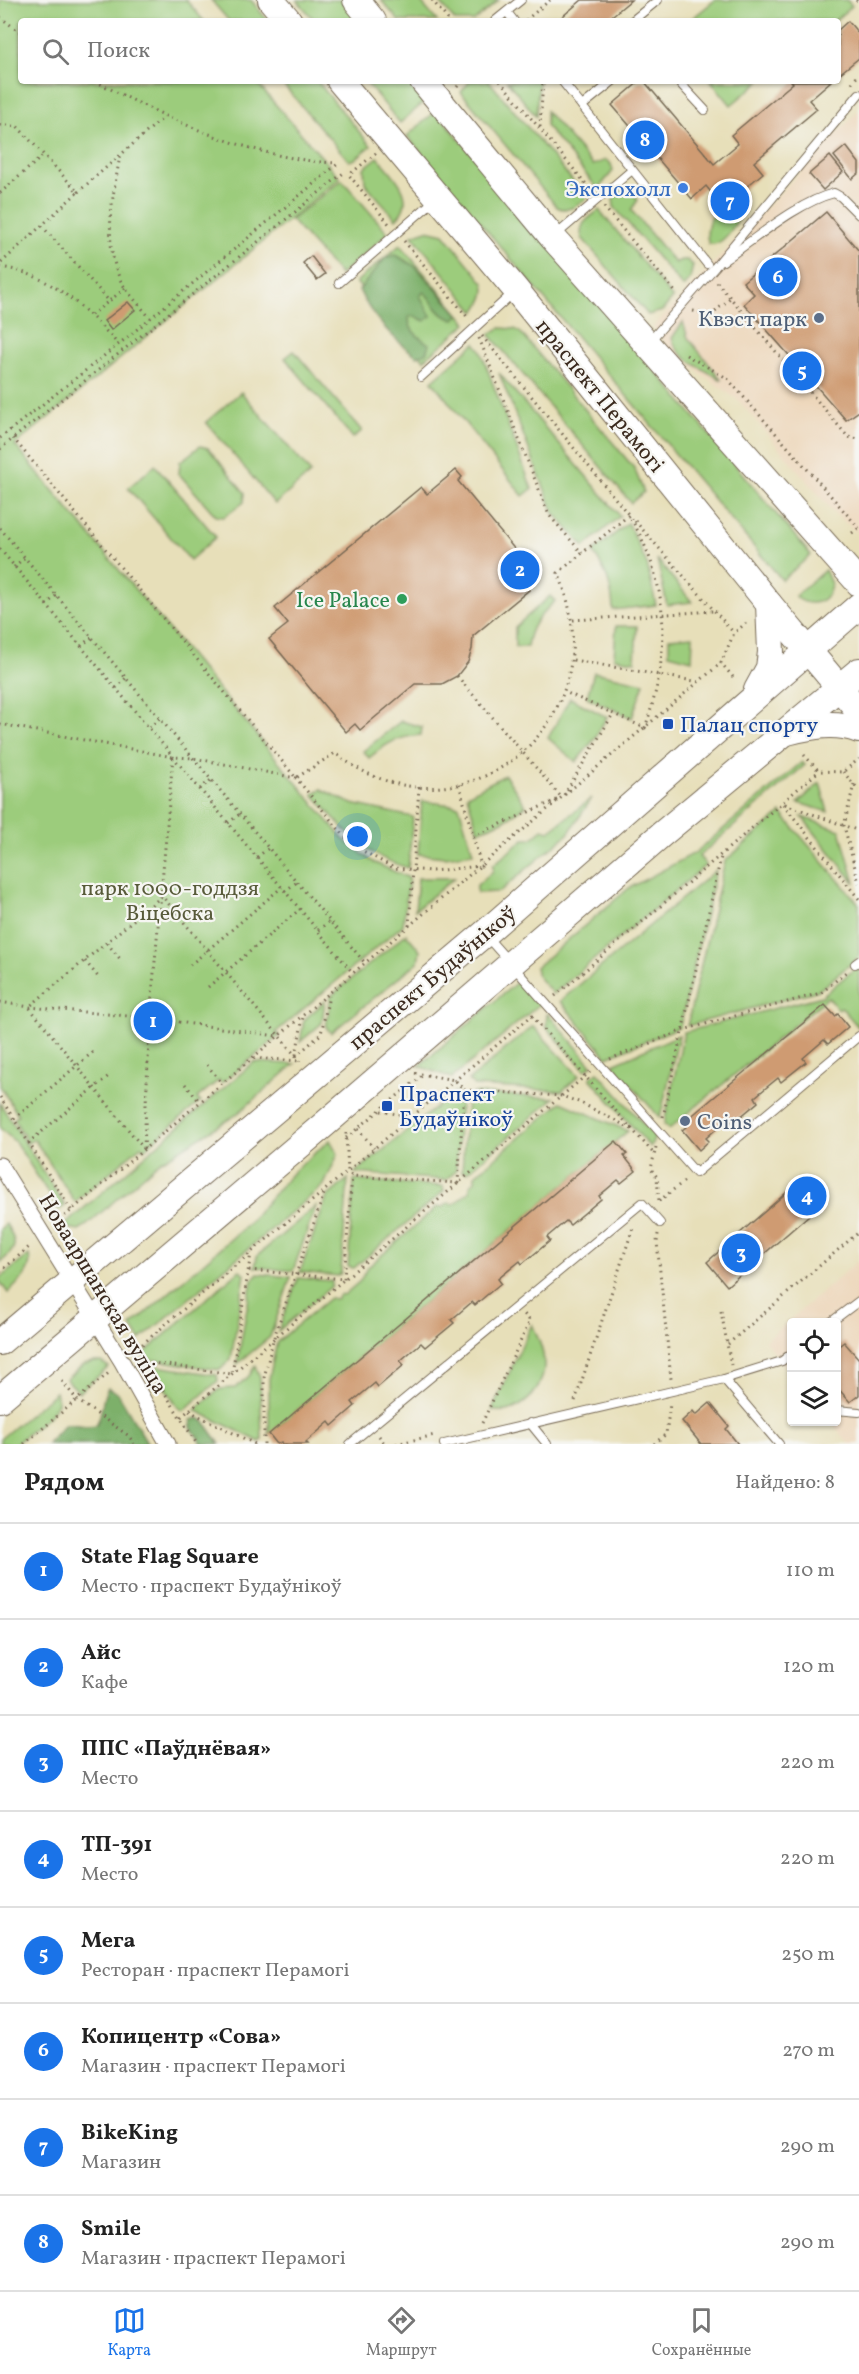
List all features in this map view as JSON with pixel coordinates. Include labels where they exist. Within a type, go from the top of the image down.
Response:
[{"type":"main road","points":[[271,0],[286,18]]},
{"type":"main road","points":[[356,0],[371,18]]},
{"type":"main road","name":"праспект Перамогі","points":[[342,84],[516,290],[859,711]]},
{"type":"main road","points":[[425,84],[553,238],[859,584]]},
{"type":"main road","points":[[831,551],[859,562]]},
{"type":"main road","points":[[753,698],[769,668],[771,644],[769,603]]},
{"type":"main road","name":"праспект Будаўнікоў","points":[[0,1342],[484,934],[859,606]]},
{"type":"main road","name":"праспект Будаўнікоў","points":[[0,1399],[859,670]]},
{"type":"main road","points":[[784,733],[834,724],[859,730]]},
{"type":"street","name":"Новааршанская вуліца","points":[[0,1165],[95,1319],[168,1444]]},
{"type":"lane","points":[[499,18],[521,0]]},
{"type":"lane","points":[[636,18],[658,0]]},
{"type":"lane","points":[[507,12],[512,18]]},
{"type":"lane","points":[[564,84],[710,268]]},
{"type":"lane","points":[[582,106],[609,84]]},
{"type":"lane","points":[[681,84],[705,110]]},
{"type":"lane","points":[[647,344],[859,94]]},
{"type":"lane","points":[[553,238],[632,170]]},
{"type":"lane","points":[[710,268],[802,206],[822,196],[834,193],[859,216]]},
{"type":"lane","points":[[339,283],[437,198]]},
{"type":"lane","points":[[421,377],[516,290]]},
{"type":"lane","points":[[484,934],[597,1066],[696,1173],[859,1036]]},
{"type":"lane","points":[[351,1444],[642,1203],[660,1223]]},
{"type":"lane","points":[[837,1318],[859,1301]]},
{"type":"lane","points":[[444,1444],[724,1379],[782,1361],[787,1357]]},
{"type":"lane","points":[[724,1379],[778,1444]]},
{"type":"lane","points":[[841,1410],[859,1412]]},
{"type":"lane","points":[[530,1423],[547,1444]]},
{"type":"path","points":[[432,0],[447,18]]},
{"type":"path","points":[[529,18],[550,0]]},
{"type":"path","points":[[0,17],[18,31]]},
{"type":"path","points":[[0,438],[119,344],[339,163],[284,158],[164,117],[101,84]]},
{"type":"path","points":[[540,129],[543,84]]},
{"type":"path","points":[[0,266],[78,192],[164,117]]},
{"type":"path","points":[[0,125],[16,126],[78,192]]},
{"type":"path","points":[[377,152],[350,176],[629,514],[734,633]]},
{"type":"path","points":[[0,193],[44,155]]},
{"type":"path","points":[[120,156],[110,216],[110,242],[120,279],[150,318]]},
{"type":"path","points":[[0,449],[346,171]]},
{"type":"path","points":[[42,226],[109,301]]},
{"type":"path","points":[[0,266],[19,269],[46,281],[67,294],[92,315],[119,344]]},
{"type":"path","points":[[710,268],[730,298],[848,437],[859,439]]},
{"type":"path","points":[[92,315],[127,288]]},
{"type":"path","points":[[688,310],[712,315],[730,298]]},
{"type":"path","points":[[475,327],[549,515],[582,554]]},
{"type":"path","points":[[13,438],[353,845],[394,868],[432,871],[481,866]]},
{"type":"path","points":[[0,724],[296,778],[334,753],[350,765],[373,777],[402,785],[419,787],[459,784],[488,774],[522,753],[550,720],[565,692],[573,660],[573,620],[569,600],[558,573],[629,514]]},
{"type":"path","points":[[629,514],[650,556],[662,615],[664,644],[660,675],[645,728]]},
{"type":"path","points":[[0,528],[365,963]]},
{"type":"path","points":[[852,533],[859,528]]},
{"type":"path","points":[[0,549],[353,973]]},
{"type":"path","points":[[14,567],[25,557]]},
{"type":"path","points":[[46,605],[57,596]]},
{"type":"path","points":[[573,620],[714,610]]},
{"type":"path","points":[[60,1220],[700,682],[721,663],[734,633],[746,623]]},
{"type":"path","points":[[81,646],[92,637]]},
{"type":"path","points":[[573,660],[700,682]]},
{"type":"path","points":[[721,663],[733,677]]},
{"type":"path","points":[[457,676],[562,798]]},
{"type":"path","points":[[116,688],[126,678]]},
{"type":"path","points":[[565,692],[645,728]]},
{"type":"path","points":[[473,836],[562,798],[613,714]]},
{"type":"path","points":[[149,728],[160,718]]},
{"type":"path","points":[[804,755],[819,771],[843,772],[859,759]]},
{"type":"path","points":[[144,1149],[150,1018],[173,757]]},
{"type":"path","points":[[132,1353],[783,804],[819,771]]},
{"type":"path","points":[[843,772],[859,790]]},
{"type":"path","points":[[200,789],[211,780]]},
{"type":"path","points":[[459,784],[481,866]]},
{"type":"path","points":[[854,784],[844,826],[859,883]]},
{"type":"path","points":[[409,927],[419,787]]},
{"type":"path","points":[[783,804],[859,831]]},
{"type":"path","points":[[783,804],[859,899]]},
{"type":"path","points":[[228,823],[240,814]]},
{"type":"path","points":[[257,857],[269,848]]},
{"type":"path","points":[[660,1133],[722,855]]},
{"type":"path","points":[[190,965],[284,889],[297,882]]},
{"type":"path","points":[[29,1007],[162,896]]},
{"type":"path","points":[[162,896],[300,1061],[252,1058]]},
{"type":"path","points":[[208,987],[300,909]]},
{"type":"path","points":[[318,930],[330,921]]},
{"type":"path","points":[[106,943],[121,960]]},
{"type":"path","points":[[84,961],[99,978]]},
{"type":"path","points":[[181,1417],[597,1066],[683,1030],[821,993],[857,963]]},
{"type":"path","points":[[296,1056],[321,1034],[329,994]]},
{"type":"path","points":[[0,1002],[29,1007],[150,1018],[279,1036]]},
{"type":"path","points":[[29,1007],[144,1149]]},
{"type":"path","points":[[296,1056],[303,1016]]},
{"type":"path","points":[[531,1016],[654,1154],[651,1168],[657,1177],[659,1201]]},
{"type":"path","points":[[14,1119],[93,1052]]},
{"type":"path","points":[[207,1065],[222,1083]]},
{"type":"path","points":[[412,1073],[455,1080],[464,1090],[562,1096],[632,1129]]},
{"type":"path","points":[[28,1143],[111,1074]]},
{"type":"path","points":[[346,1138],[423,1075]]},
{"type":"path","points":[[185,1084],[200,1102]]},
{"type":"path","points":[[458,1183],[464,1090]]},
{"type":"path","points":[[0,1097],[71,1211]]},
{"type":"path","points":[[370,1109],[411,1117]]},
{"type":"path","points":[[353,1124],[374,1148]]},
{"type":"path","points":[[344,1279],[352,1176],[348,1171],[346,1129]]},
{"type":"path","points":[[648,1210],[696,1173]]},
{"type":"path","points":[[352,1176],[458,1183]]},
{"type":"path","points":[[264,1444],[264,1378],[273,1340],[326,1189]]},
{"type":"path","points":[[570,1414],[642,1203]]},
{"type":"path","points":[[654,1444],[666,1434],[672,1391],[658,1242],[660,1223]]},
{"type":"path","points":[[728,1344],[859,1232]]},
{"type":"path","points":[[0,1272],[29,1247]]},
{"type":"path","points":[[232,1374],[251,1252]]},
{"type":"path","points":[[248,1270],[344,1279]]},
{"type":"path","points":[[475,1436],[530,1321],[517,1306]]},
{"type":"path","points":[[721,1311],[732,1366],[724,1379]]},
{"type":"path","points":[[137,1349],[197,1444]]},
{"type":"path","points":[[145,1362],[232,1374]]},
{"type":"path","points":[[24,1444],[112,1371]]},
{"type":"path","points":[[62,1381],[77,1400],[129,1436],[134,1444]]},
{"type":"path","points":[[189,1411],[255,1444]]},
{"type":"shaded area","points":[[859,110],[859,534],[835,514],[739,401],[672,352],[653,327]]},
{"type":"shaded area","points":[[859,1260],[859,1444],[849,1444],[834,1426],[841,1426],[841,1318],[792,1318]]},
{"type":"shaded area","points":[[787,1322],[787,1368],[765,1341]]},
{"type":"green space","name":"парк 1000-годдзя Віцебска","points":[[0,0],[186,0],[201,18],[18,18],[18,84],[258,84],[340,178],[15,445],[344,840],[373,862],[409,878],[403,925],[276,1032],[279,1036],[222,1083],[219,1080],[197,1098],[200,1102],[144,1149],[141,1146],[75,1202],[34,1139],[28,1143],[14,1119],[18,1115],[0,1086]]},
{"type":"green space","points":[[211,0],[251,0],[266,18],[226,18]]},
{"type":"green space","points":[[297,0],[344,0],[359,18],[312,18]]},
{"type":"green space","points":[[381,0],[419,0],[434,18],[396,18]]},
{"type":"green space","points":[[438,0],[499,0],[478,18],[453,18]]},
{"type":"green space","points":[[715,0],[847,0],[852,6],[838,18],[693,18]]},
{"type":"green space","points":[[283,84],[319,84],[371,146],[349,161]]},
{"type":"green space","points":[[368,84],[415,84],[428,99],[400,123]]},
{"type":"green space","points":[[468,84],[492,84],[587,198],[569,209],[557,207],[461,92]]},
{"type":"green space","points":[[509,84],[539,84],[536,116]]},
{"type":"green space","points":[[714,84],[756,84],[731,105]]},
{"type":"green space","points":[[436,111],[811,555],[782,580],[407,136]]},
{"type":"green space","points":[[546,111],[593,165],[606,160],[611,164],[613,171],[598,189],[546,126]]},
{"type":"green space","points":[[378,157],[401,186],[404,194],[405,203],[396,219],[365,183],[364,168]]},
{"type":"green space","points":[[342,180],[388,233],[340,275],[291,220]]},
{"type":"green space","points":[[629,188],[638,200],[631,210],[675,263],[687,260],[693,265],[690,279],[683,287],[614,207],[613,198],[624,189]]},
{"type":"green space","points":[[599,210],[673,298],[662,311],[648,315],[582,238],[583,225]]},
{"type":"green space","points":[[714,214],[733,216],[738,219],[722,240],[709,244],[708,228]]},
{"type":"green space","points":[[427,230],[444,234],[484,283],[483,298],[475,312],[412,235]]},
{"type":"green space","points":[[400,245],[467,323],[424,360],[356,282]]},
{"type":"green space","points":[[396,255],[416,267],[459,315],[455,319],[445,316],[424,292],[420,296],[431,316],[425,321],[414,316],[409,317],[412,330],[429,344],[426,353],[417,356],[384,327],[359,290],[386,257]]},
{"type":"green space","points":[[683,322],[688,338],[722,380],[692,363],[674,345],[672,338]]},
{"type":"green space","points":[[500,328],[515,329],[521,333],[634,468],[644,492],[631,503],[489,334]]},
{"type":"green space","points":[[475,343],[480,349],[532,489],[523,496],[432,381]]},
{"type":"green space","points":[[294,351],[362,431],[353,438],[285,358]]},
{"type":"green space","points":[[499,373],[620,516],[584,547],[554,513]]},
{"type":"green space","points":[[241,392],[311,473],[275,504],[206,422]]},
{"type":"green space","points":[[200,446],[208,448],[245,493],[244,502],[224,517],[216,516],[179,474],[180,462]]},
{"type":"green space","points":[[155,465],[216,537],[190,560],[128,488]]},
{"type":"green space","points":[[628,523],[647,564],[656,605],[613,610],[608,579],[593,552]]},
{"type":"green space","points":[[657,559],[692,602],[667,605]]},
{"type":"green space","points":[[825,570],[831,584],[822,600],[812,603],[795,596]]},
{"type":"green space","points":[[550,596],[555,601],[533,627],[527,647],[515,647],[515,627]]},
{"type":"green space","points":[[616,626],[637,626],[635,661],[614,658]]},
{"type":"green space","points":[[693,636],[692,660],[669,654],[669,638]]},
{"type":"green space","points":[[594,672],[644,683],[632,718],[587,697]]},
{"type":"green space","points":[[570,698],[607,717],[593,741],[576,762],[548,738]]},
{"type":"green space","points":[[401,721],[422,727],[421,735],[405,737],[393,742],[369,758],[363,751]]},
{"type":"green space","points":[[802,762],[805,765],[699,856],[706,865],[553,994],[538,977],[536,967],[629,888],[695,853]]},
{"type":"green space","points":[[505,775],[526,806],[503,821],[478,831],[467,795]]},
{"type":"green space","points":[[820,783],[828,812],[798,803]]},
{"type":"green space","points":[[321,789],[352,804],[413,817],[408,868],[378,856],[354,839],[313,794]]},
{"type":"green space","points":[[592,798],[568,834],[499,892],[477,893],[477,885],[493,871],[493,865],[524,839],[531,839],[543,829],[549,831]]},
{"type":"green space","points":[[422,801],[459,806],[473,853],[445,857],[418,854]]},
{"type":"green space","points":[[781,813],[859,904],[859,957],[819,990],[687,1026],[725,861]]},
{"type":"green space","points":[[802,817],[840,830],[855,883]]},
{"type":"green space","points":[[716,870],[680,1027],[607,1057],[560,1001]]},
{"type":"green space","points":[[418,878],[454,878],[415,910]]},
{"type":"green space","points":[[406,934],[420,950],[418,962],[331,1033],[326,1027],[331,996]]},
{"type":"green space","points":[[859,965],[859,1028],[841,1007],[838,1009],[828,997],[669,1129],[664,1124],[684,1032],[822,996]]},
{"type":"green space","points":[[516,983],[525,986],[540,1004],[452,1078],[419,1066]]},
{"type":"green space","points":[[325,1001],[322,1023],[300,1042],[304,1020]]},
{"type":"green space","points":[[547,1013],[592,1065],[585,1070],[546,1027]]},
{"type":"green space","points":[[533,1026],[579,1076],[562,1091],[474,1086],[469,1080]]},
{"type":"green space","points":[[679,1035],[660,1118],[613,1064]]},
{"type":"green space","points":[[254,1062],[295,1064],[236,1115],[158,1163],[87,1225],[79,1230],[62,1227]]},
{"type":"green space","points":[[598,1072],[655,1137],[650,1147],[590,1078]]},
{"type":"green space","points":[[455,1092],[461,1098],[456,1171],[446,1180],[355,1173]]},
{"type":"green space","points":[[473,1093],[554,1098],[468,1172],[462,1171],[467,1099]]},
{"type":"green space","points":[[561,1102],[628,1131],[269,1434],[269,1379],[277,1342],[330,1298],[336,1299],[341,1294],[344,1295],[360,1281],[367,1268],[437,1207],[443,1207],[448,1203],[454,1204],[470,1191],[475,1175]]},
{"type":"green space","points":[[0,1103],[65,1206],[59,1210],[16,1143],[0,1128]]},
{"type":"green space","points":[[330,1140],[338,1154],[324,1185],[140,1340],[131,1326],[248,1224],[293,1172]]},
{"type":"green space","points":[[348,1179],[341,1273],[338,1276],[300,1272],[327,1197]]},
{"type":"green space","points":[[354,1180],[443,1186],[444,1191],[354,1268],[348,1267]]},
{"type":"green space","points":[[316,1206],[293,1271],[255,1267],[257,1256]]},
{"type":"green space","points":[[6,1224],[13,1236],[14,1245],[0,1263],[0,1229]]},
{"type":"green space","points":[[29,1255],[27,1272],[8,1293],[0,1282],[0,1278]]},
{"type":"green space","points":[[240,1270],[245,1274],[231,1359],[220,1370],[148,1359],[144,1353]]},
{"type":"green space","points":[[258,1274],[291,1277],[270,1337],[237,1364],[252,1280]]},
{"type":"green space","points":[[298,1278],[332,1281],[332,1286],[278,1331]]},
{"type":"green space","points":[[532,1324],[544,1359],[540,1383],[535,1392],[520,1406],[511,1410],[492,1410]]},
{"type":"green space","points":[[101,1362],[109,1367],[79,1392],[66,1379],[83,1365]]},
{"type":"green space","points":[[150,1365],[217,1375],[218,1381],[183,1411],[177,1406]]},
{"type":"green space","points":[[255,1366],[260,1377],[262,1440],[260,1442],[195,1410],[220,1389],[235,1388],[249,1376]]},
{"type":"green space","points":[[108,1388],[118,1393],[148,1444],[47,1444],[65,1424],[96,1425]]},
{"type":"green space","points":[[56,1392],[58,1402],[49,1416],[15,1444],[0,1444],[0,1439]]},
{"type":"green space","points":[[198,1418],[204,1421],[220,1444],[202,1444],[191,1427],[191,1420]]},
{"type":"building","points":[[582,0],[631,0],[609,18],[561,18]]},
{"type":"building","points":[[848,21],[859,34],[859,58],[841,73],[841,27]]},
{"type":"building","points":[[636,84],[647,84],[714,164],[738,144],[731,135],[792,84],[828,84],[809,100],[817,109],[754,162],[763,173],[728,202],[719,192],[714,196],[706,186],[692,199],[612,105]]},
{"type":"building","points":[[846,146],[859,163],[859,173],[852,179],[834,156]]},
{"type":"building","points":[[830,156],[843,172],[823,190],[809,174]]},
{"type":"building","points":[[826,212],[859,251],[859,411],[846,420],[744,304],[754,294],[743,282]]},
{"type":"building","points":[[311,256],[325,274],[317,280],[303,263]]},
{"type":"building","points":[[128,302],[135,310],[111,330],[104,321]]},
{"type":"building","name":"Ice Palace","points":[[456,470],[462,477],[458,481],[536,575],[525,584],[529,590],[473,636],[468,662],[457,676],[442,684],[415,684],[360,730],[355,724],[346,732],[269,639],[288,624],[275,608],[421,487],[427,494]]},
{"type":"building","points":[[825,1005],[835,1016],[838,1014],[848,1027],[828,1044],[824,1040],[803,1058],[806,1062],[781,1082],[778,1078],[755,1097],[758,1102],[733,1123],[729,1118],[706,1138],[709,1141],[699,1150],[682,1130],[686,1127],[683,1123]]},
{"type":"building","points":[[616,1141],[627,1154],[624,1156],[636,1171],[621,1183],[618,1180],[599,1196],[601,1199],[570,1225],[566,1221],[547,1237],[550,1241],[522,1264],[520,1261],[498,1279],[501,1283],[475,1305],[472,1302],[451,1320],[454,1323],[425,1347],[421,1343],[400,1361],[404,1365],[378,1387],[375,1383],[352,1402],[355,1406],[332,1426],[329,1422],[306,1442],[308,1444],[282,1444],[281,1442],[277,1444],[269,1434]]},
{"type":"building","points":[[802,1179],[823,1203],[727,1286],[707,1262]]},
{"type":"building","points":[[844,1342],[859,1359],[859,1395],[850,1402],[841,1392],[841,1344]]},
{"type":"building","points":[[710,1403],[729,1426],[726,1429],[738,1444],[701,1444],[682,1421],[693,1411],[696,1415]]},
{"type":"place","name":"Smile","points":[[645,140]]},
{"type":"place","name":"Экспохолл","points":[[683,188]]},
{"type":"place","name":"BikeKing","points":[[730,201]]},
{"type":"place","name":"Копицентр «Сова»","points":[[778,277]]},
{"type":"place","name":"Квэст парк","points":[[819,318]]},
{"type":"place","name":"Мега","points":[[802,371]]},
{"type":"place","name":"Айс","points":[[520,570]]},
{"type":"place","name":"Ice Palace","points":[[402,599]]},
{"type":"place","name":"Палац спорту","points":[[668,724]]},
{"type":"place","name":"State Flag Square","points":[[153,1021]]},
{"type":"place","name":"Праспект Будаўнікоў","points":[[387,1106]]},
{"type":"place","name":"Coins","points":[[685,1121]]},
{"type":"place","name":"ТП-391","points":[[807,1196]]},
{"type":"place","name":"ППС «Паўднёвая»","points":[[741,1253]]}]
